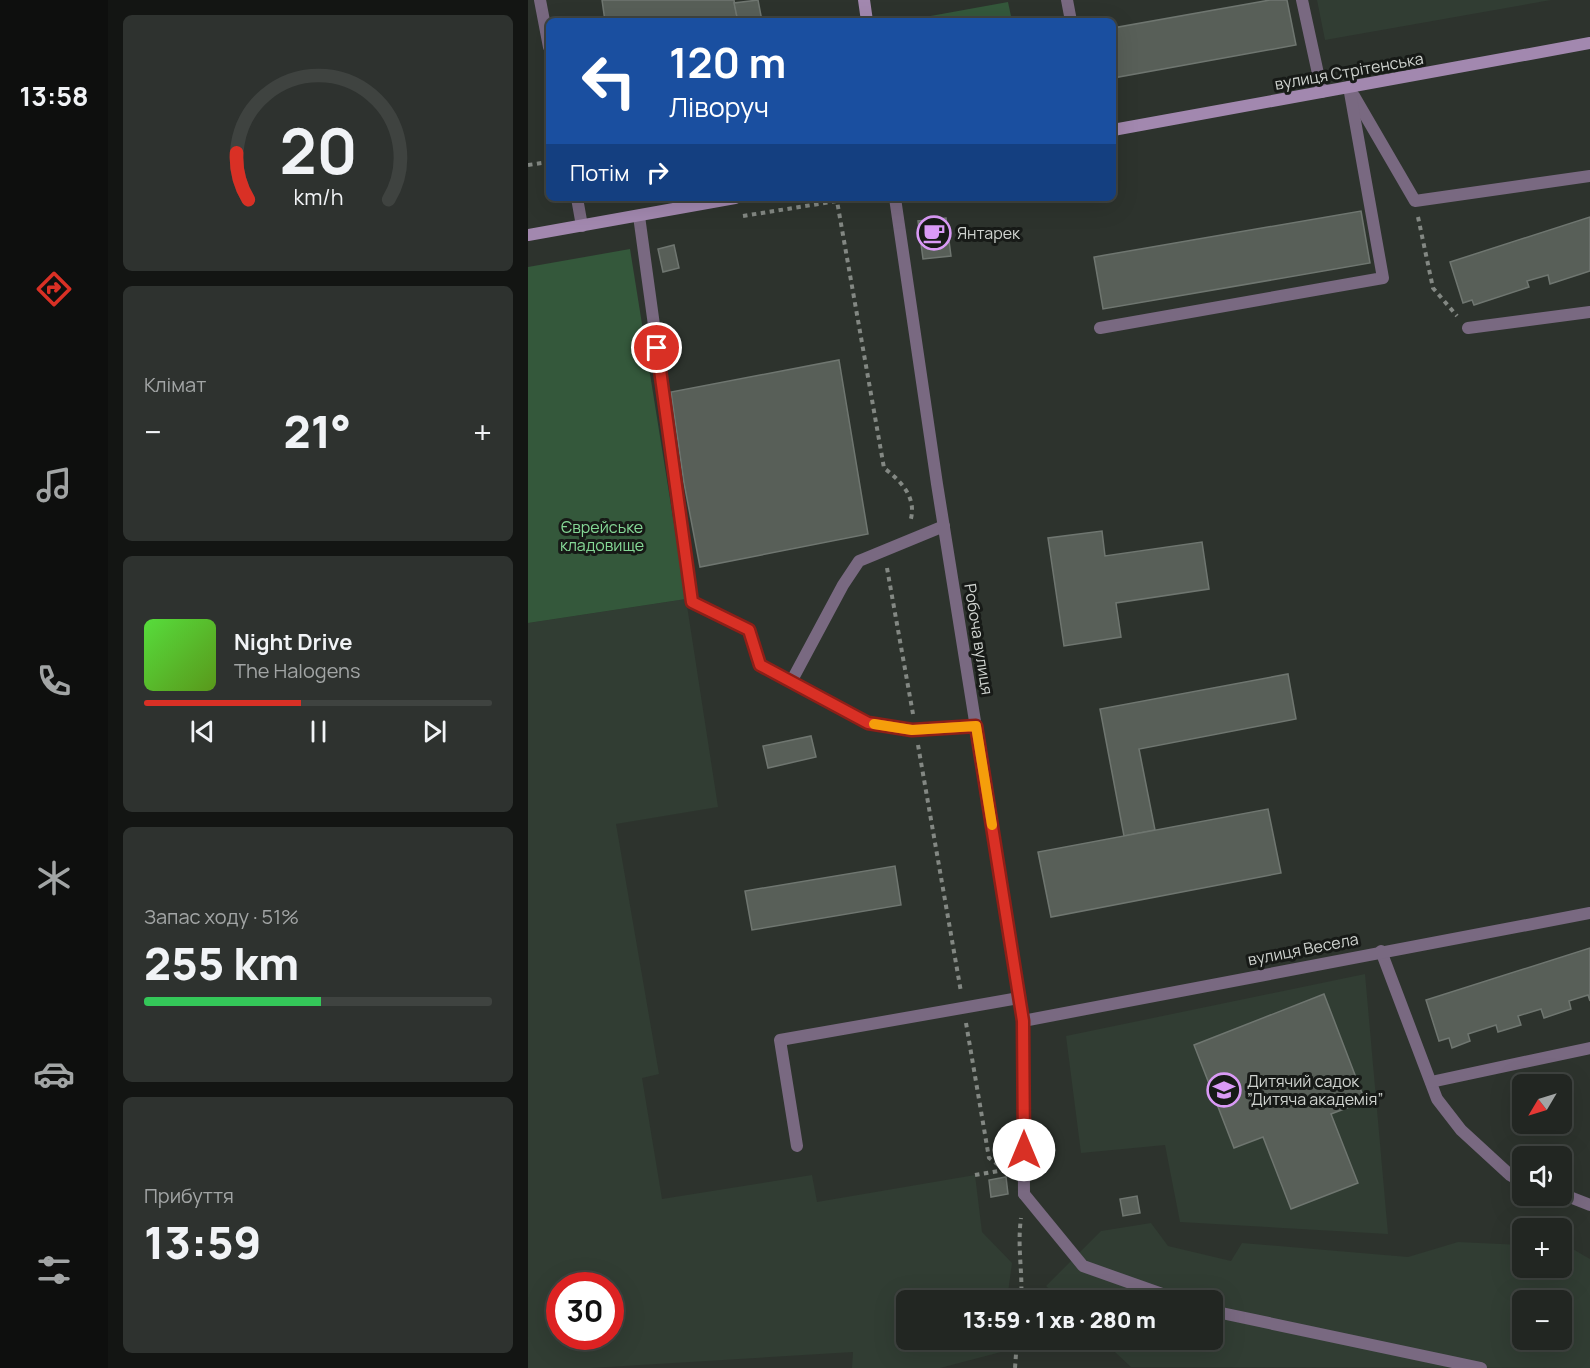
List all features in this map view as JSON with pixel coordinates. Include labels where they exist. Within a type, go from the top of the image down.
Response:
[{"type":"main road","points":[[864,0],[867,18]]},
{"type":"main road","name":"вулиця Стрітенська","points":[[1116,129],[1590,43]]},
{"type":"main road","points":[[528,235],[719,201]]},
{"type":"street","points":[[540,0],[546,31]]},
{"type":"street","points":[[1067,0],[1070,18]]},
{"type":"street","points":[[1302,0],[1322,92]]},
{"type":"street","points":[[1349,87],[1415,201],[1590,176]]},
{"type":"street","points":[[1100,328],[1383,278],[1349,87]]},
{"type":"street","points":[[578,201],[582,226]]},
{"type":"street","name":"Робоча вулиця","points":[[895,201],[944,526],[1023,1021],[1024,1194]]},
{"type":"street","points":[[639,216],[692,602],[749,630],[760,665],[868,723],[915,730],[976,726]]},
{"type":"street","points":[[1468,328],[1590,312]]},
{"type":"street","points":[[791,682],[843,585],[860,561],[944,526]]},
{"type":"street","name":"вулиця Весела","points":[[1023,1021],[1590,913]]},
{"type":"street","points":[[1382,951],[1437,1099],[1461,1130],[1512,1177]]},
{"type":"street","points":[[797,1146],[780,1040],[1019,998]]},
{"type":"street","points":[[1431,1082],[1590,1048]]},
{"type":"street","points":[[1024,1194],[1083,1266],[1151,1290]]},
{"type":"street","points":[[1572,1198],[1590,1205]]},
{"type":"street","points":[[1223,1313],[1481,1368]]},
{"type":"path","points":[[528,165],[546,162]]},
{"type":"path","points":[[837,201],[884,468],[902,482],[911,501],[912,518],[894,547],[887,568],[990,1158],[1004,1169],[1024,1194],[1017,1245],[1022,1290]]},
{"type":"path","points":[[1415,201],[1433,288],[1468,328]]},
{"type":"path","points":[[975,1175],[1004,1169]]},
{"type":"path","points":[[1015,1368],[1016,1350]]},
{"type":"shaded area","points":[[1317,0],[1551,0],[1325,40]]},
{"type":"shaded area","points":[[686,599],[718,807],[616,824],[659,1074],[642,1078],[662,1199],[812,1175],[817,1202],[975,1175],[982,1232],[1012,1263],[1008,1290],[896,1290],[896,1350],[1001,1350],[1001,1352],[940,1368],[852,1368],[853,1352],[591,1368],[528,1368],[528,623]]},
{"type":"shaded area","name":"Дитячий садок ”Дитяча академія”","points":[[1365,974],[1388,1234],[1180,1222],[1165,1145],[1081,1153],[1066,1036]]},
{"type":"shaded area","points":[[1151,1223],[1168,1246],[1231,1261],[1242,1243],[1408,1257],[1458,1242],[1512,1245],[1512,1278],[1572,1278],[1572,1249],[1590,1259],[1590,1368],[1131,1367],[1113,1350],[1223,1350],[1223,1290],[1050,1290],[1046,1286],[1101,1231]]},
{"type":"green space","points":[[1008,2],[1011,18],[925,18]]},
{"type":"green space","name":"Єврейське кладовище","points":[[630,249],[686,599],[528,623],[528,267]]},
{"type":"building","points":[[602,0],[734,0],[737,17],[731,18],[605,18]]},
{"type":"building","points":[[758,0],[761,18],[731,18],[737,17],[734,3]]},
{"type":"building","points":[[1270,0],[1287,0],[1296,45],[1116,77],[1116,27]]},
{"type":"building","points":[[1361,211],[1370,263],[1103,309],[1094,257]]},
{"type":"building","points":[[1590,217],[1590,271],[1550,284],[1548,275],[1527,281],[1529,287],[1474,305],[1472,300],[1463,303],[1450,262]]},
{"type":"building","name":"Янтарек","points":[[946,218],[951,256],[923,259],[918,221]]},
{"type":"building","points":[[674,245],[679,268],[663,272],[658,249]]},
{"type":"building","points":[[839,360],[868,534],[700,567],[684,483],[671,392]]},
{"type":"building","points":[[1102,531],[1105,556],[1202,542],[1209,589],[1116,603],[1121,637],[1064,646],[1048,538]]},
{"type":"building","points":[[1288,674],[1296,719],[1139,749],[1155,830],[1124,836],[1100,709]]},
{"type":"building","points":[[811,736],[816,757],[768,768],[763,746]]},
{"type":"building","points":[[1268,809],[1281,873],[1051,917],[1038,852]]},
{"type":"building","points":[[895,866],[901,905],[752,930],[745,891]]},
{"type":"building","points":[[1590,948],[1590,1001],[1588,995],[1569,1001],[1571,1009],[1544,1018],[1541,1009],[1518,1016],[1521,1025],[1498,1032],[1496,1025],[1468,1034],[1470,1041],[1452,1048],[1449,1038],[1439,1041],[1426,1000]]},
{"type":"building","points":[[1324,994],[1365,1101],[1331,1114],[1358,1183],[1291,1209],[1263,1137],[1234,1148],[1194,1045]]},
{"type":"building","points":[[1006,1177],[1008,1194],[991,1197],[989,1180]]},
{"type":"building","points":[[1137,1196],[1140,1213],[1123,1216],[1120,1199]]},
{"type":"slow traffic","points":[[874,724],[912,730],[976,726],[992,825]]},
{"type":"place","name":"Янтарек","points":[[934,233]]},
{"type":"place","name":"Дитячий садок ”Дитяча академія”","points":[[1224,1090]]},
{"type":"route","points":[[657,348],[692,602],[749,630],[760,665],[868,723],[912,730],[976,726],[1023,1021],[1024,1150]]}]
